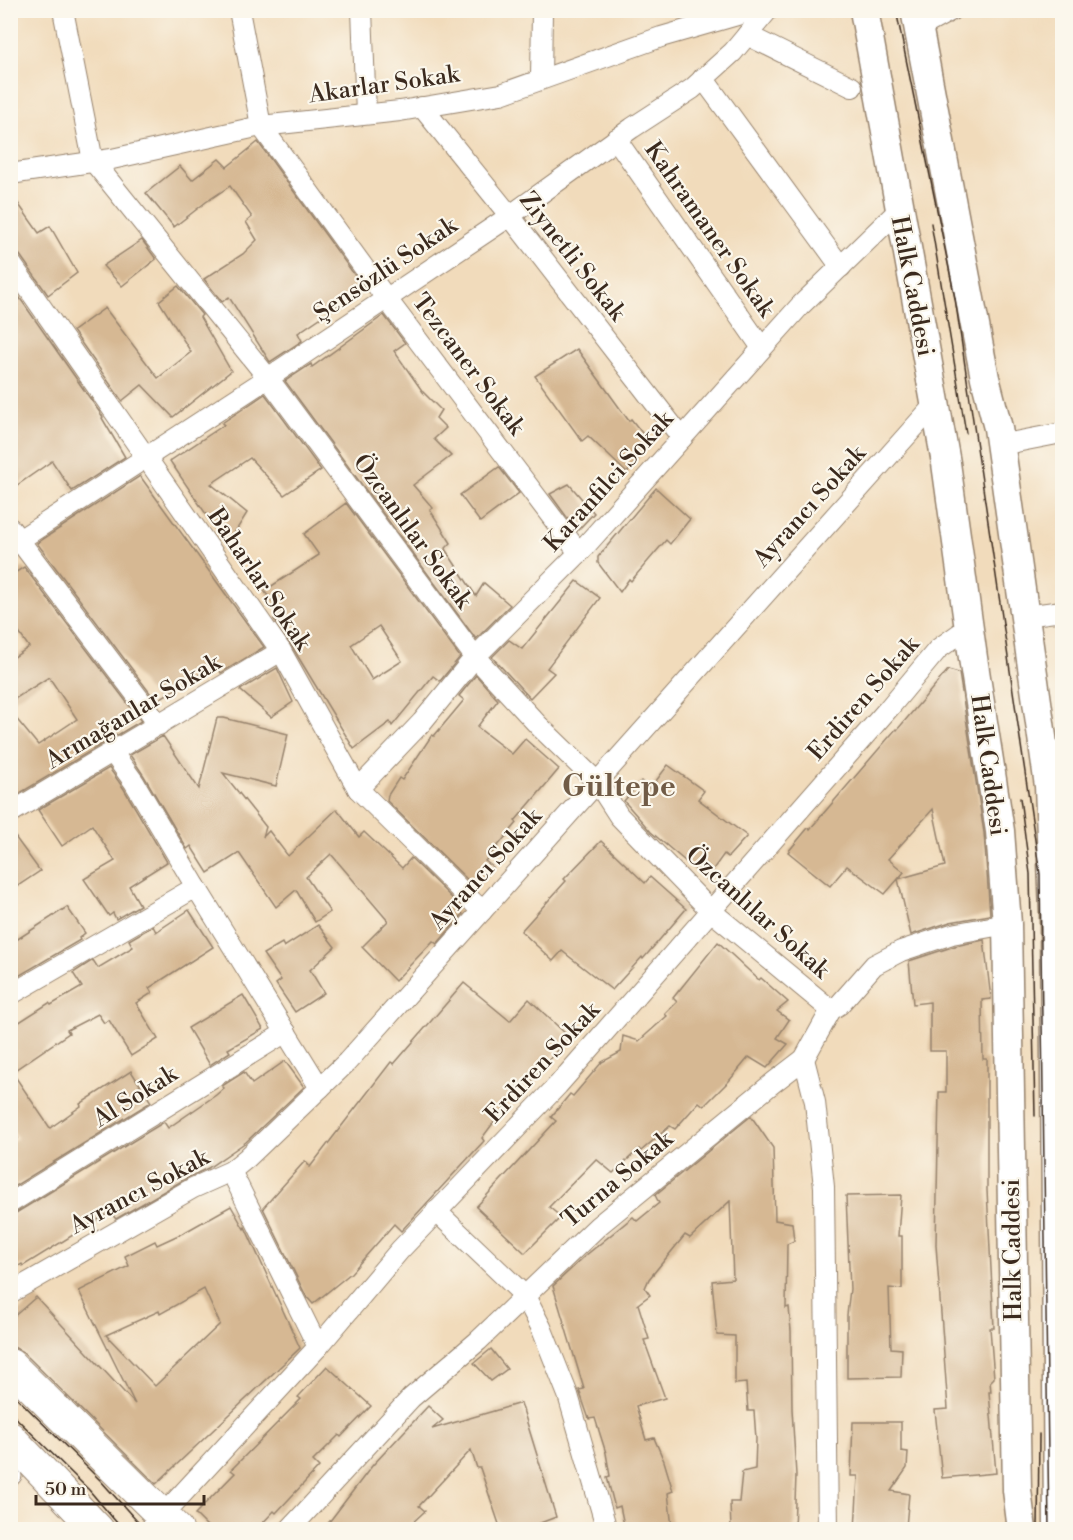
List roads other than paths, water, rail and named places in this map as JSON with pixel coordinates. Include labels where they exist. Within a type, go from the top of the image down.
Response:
[{"type":"main road","name":"Halk Caddesi","points":[[864,10],[946,463],[1000,831],[1007,924],[1017,1478],[1022,1530]]},
{"type":"main road","name":"Halk Caddesi","points":[[917,20],[946,180],[1000,445],[1024,616],[1055,785],[1058,912],[1060,1412],[1058,1530]]},
{"type":"main road","points":[[10,1365],[163,1525]]},
{"type":"main road","points":[[10,1438],[98,1530]]},
{"type":"street","name":"Özcanlılar Sokak","points":[[63,10],[93,161],[268,378],[475,657],[539,726],[597,782],[619,816],[711,911],[831,1010]]},
{"type":"street","name":"Tezcaner Sokak","points":[[238,10],[261,126],[386,298],[579,553]]},
{"type":"street","points":[[362,10],[366,114]]},
{"type":"street","points":[[541,79],[542,10]]},
{"type":"street","name":"Akarlar Sokak","points":[[10,174],[93,161],[261,126],[422,107],[501,94],[725,15],[755,10]]},
{"type":"street","name":"Şensözlü Sokak","points":[[13,538],[146,457],[268,378],[510,216],[616,139],[692,89],[733,52],[768,10]]},
{"type":"street","points":[[917,20],[952,10]]},
{"type":"street","points":[[747,36],[852,87]]},
{"type":"street","points":[[703,78],[841,267]]},
{"type":"street","name":"Ziynetli Sokak","points":[[422,107],[510,216],[682,438]]},
{"type":"street","name":"Kahramaner Sokak","points":[[616,139],[762,348]]},
{"type":"street","name":"Karanfilci Sokak","points":[[358,789],[422,722],[475,657],[579,553],[800,306],[899,210]]},
{"type":"street","name":"Baharlar Sokak","points":[[10,262],[281,651],[358,789],[482,911]]},
{"type":"street","name":"Ayrancı Sokak","points":[[10,1293],[193,1188],[231,1171],[320,1088],[482,911],[936,403]]},
{"type":"street","points":[[1000,445],[1062,433]]},
{"type":"street","points":[[13,538],[159,725]]},
{"type":"street","points":[[1024,616],[1062,611]]},
{"type":"street","name":"Erdiren Sokak","points":[[163,1525],[400,1250],[558,1085],[938,649],[969,627]]},
{"type":"street","name":"Armağanlar Sokak","points":[[10,813],[281,651]]},
{"type":"street","points":[[113,753],[134,782],[320,1088]]},
{"type":"street","points":[[10,996],[196,887]]},
{"type":"street","name":"Turna Sokak","points":[[289,1530],[411,1398],[478,1341],[598,1226],[804,1059],[831,1010],[839,1005],[874,965],[901,951],[952,934],[1007,924]]},
{"type":"street","name":"Al Sokak","points":[[10,1203],[286,1032]]},
{"type":"street","points":[[804,1059],[815,1102],[824,1187],[828,1530]]},
{"type":"street","points":[[231,1171],[318,1347]]},
{"type":"street","points":[[436,1211],[525,1296],[541,1327],[568,1395],[607,1530]]},
{"type":"tram line","points":[[896,10],[955,298],[1040,874],[1049,1530]]},
{"type":"tram line","points":[[931,223],[966,433]]},
{"type":"tram line","points":[[1020,798],[1030,874],[1035,1116]]},
{"type":"tram line","points":[[10,1391],[100,1480],[145,1530]]},
{"type":"tram line","points":[[10,1412],[89,1490],[123,1530]]},
{"type":"tram line","points":[[1038,1530],[1039,1434]]},
{"type":"district","name":"Gültepe","points":[[619,786]]}]
